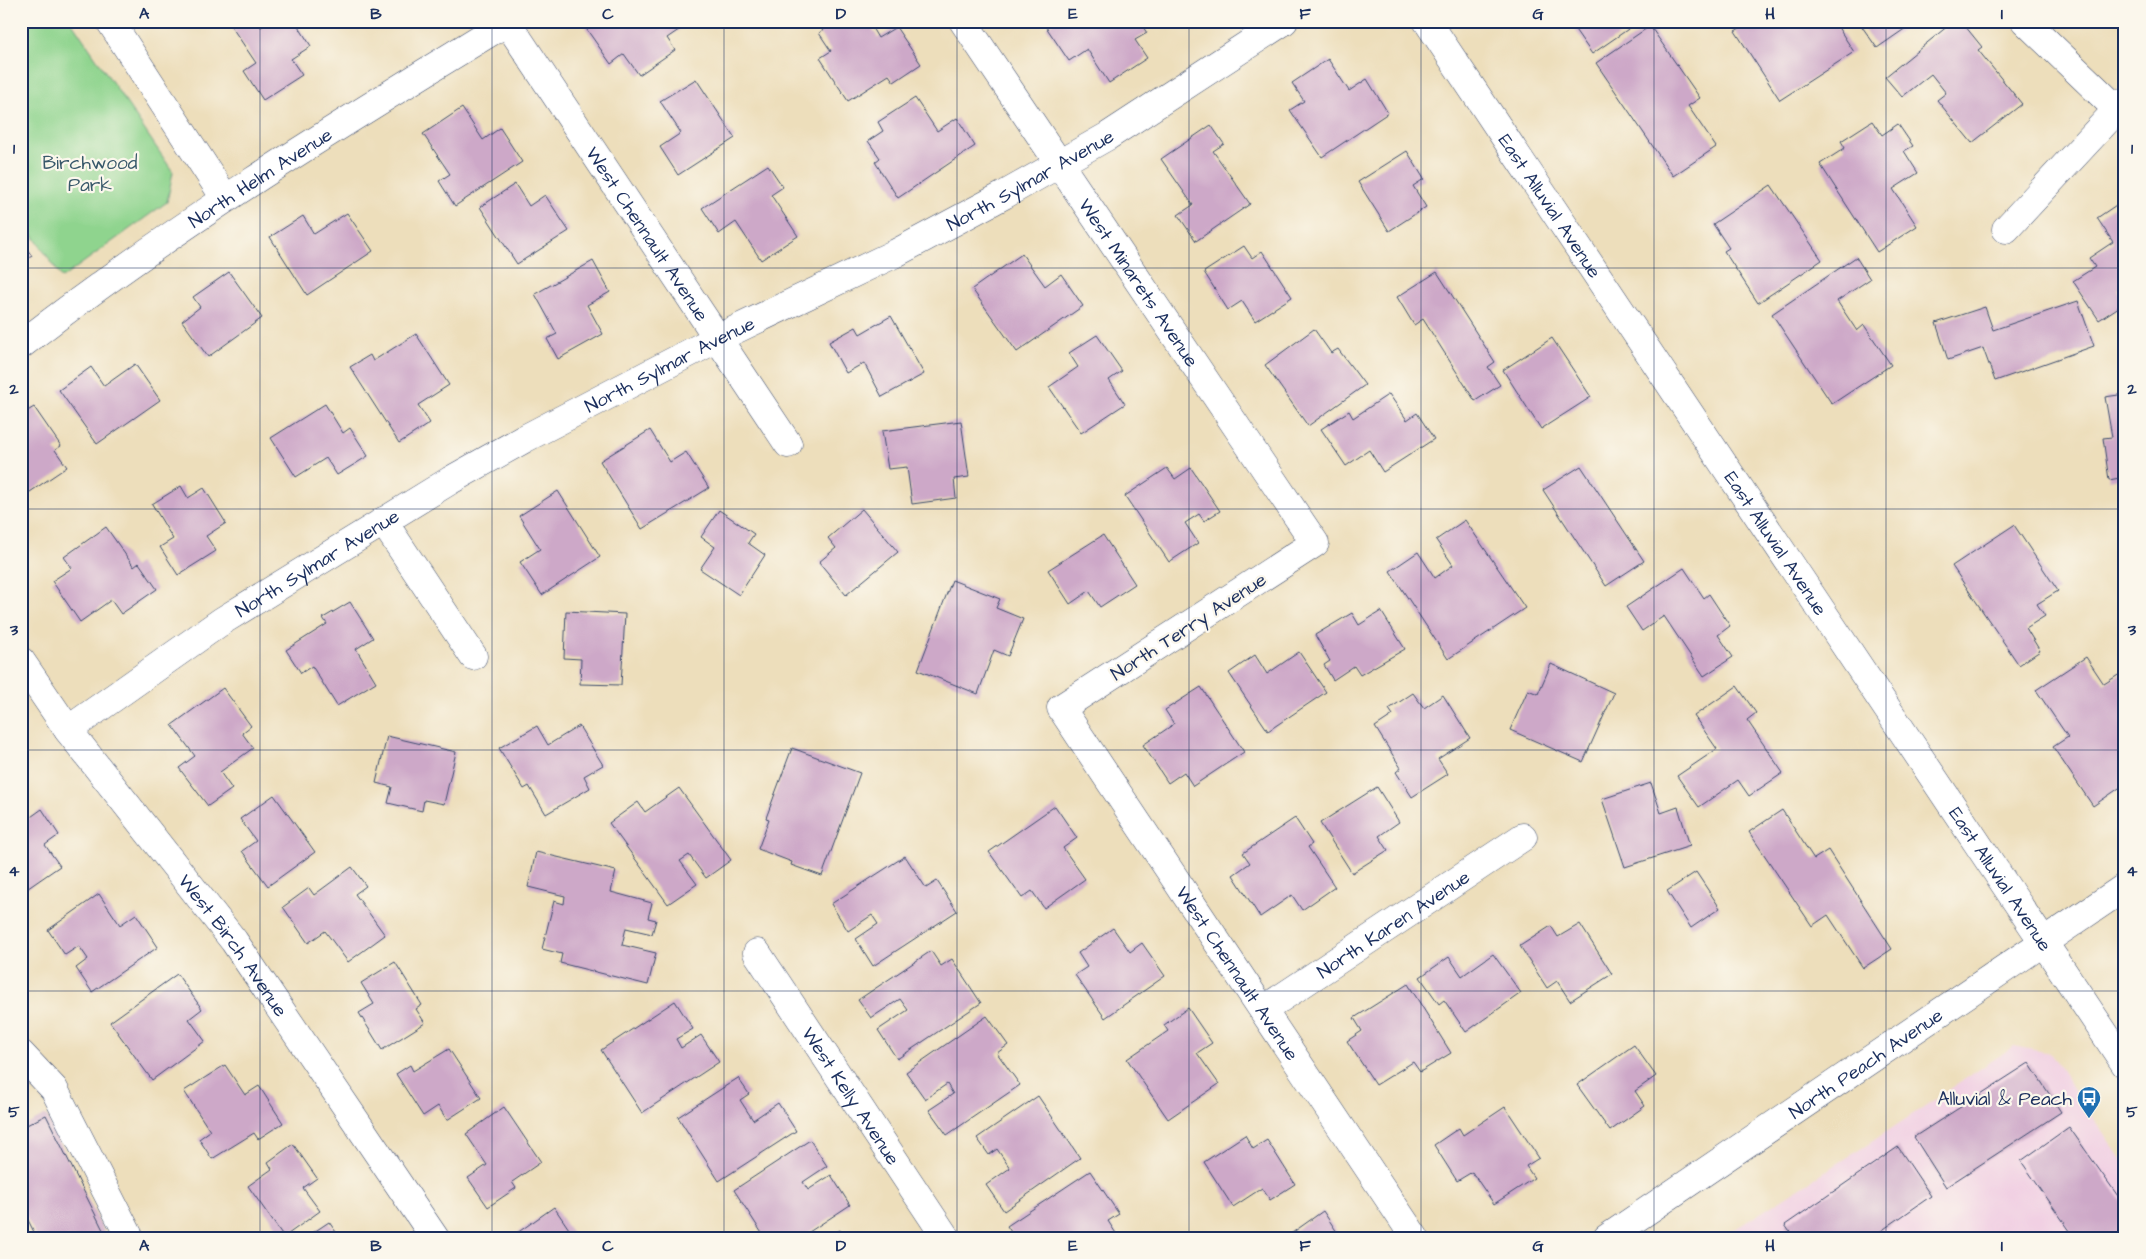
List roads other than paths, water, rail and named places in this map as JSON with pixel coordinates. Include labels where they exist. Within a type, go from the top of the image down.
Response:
[{"type":"street","points":[[110,21],[225,198]]},
{"type":"street","name":"West Minarets Avenue","points":[[963,21],[1315,544]]},
{"type":"street","name":"North Sylmar Avenue","points":[[68,730],[222,621],[451,480],[524,439],[718,338],[896,253],[1059,164],[1108,136],[1284,21]]},
{"type":"street","name":"East Alluvial Avenue","points":[[1426,21],[2125,1064]]},
{"type":"street","points":[[2006,229],[2122,110],[2025,21]]},
{"type":"street","name":"North Helm Avenue","points":[[21,345],[146,252],[225,198],[506,22]]},
{"type":"street","name":"West Chennault Avenue","points":[[506,22],[788,444]]},
{"type":"street","points":[[383,521],[473,656]]},
{"type":"street","name":"North Terry Avenue","points":[[1061,708],[1315,544]]},
{"type":"street","name":"West Birch Avenue","points":[[21,661],[68,730],[234,941],[435,1238]]},
{"type":"street","name":"West Chennault Avenue","points":[[1061,708],[1415,1238]]},
{"type":"street","name":"North Karen Avenue","points":[[1263,1010],[1523,837]]},
{"type":"street","name":"North Peach Avenue","points":[[1607,1238],[2125,887]]},
{"type":"street","name":"West Kelly Avenue","points":[[758,953],[946,1238]]},
{"type":"street","points":[[21,1054],[54,1089],[130,1238]]},
{"type":"place","name":"Alluvial & Peach","points":[[2089,1119]]},
{"type":"park label","name":"Birchwood Park","points":[[90,173]]}]
